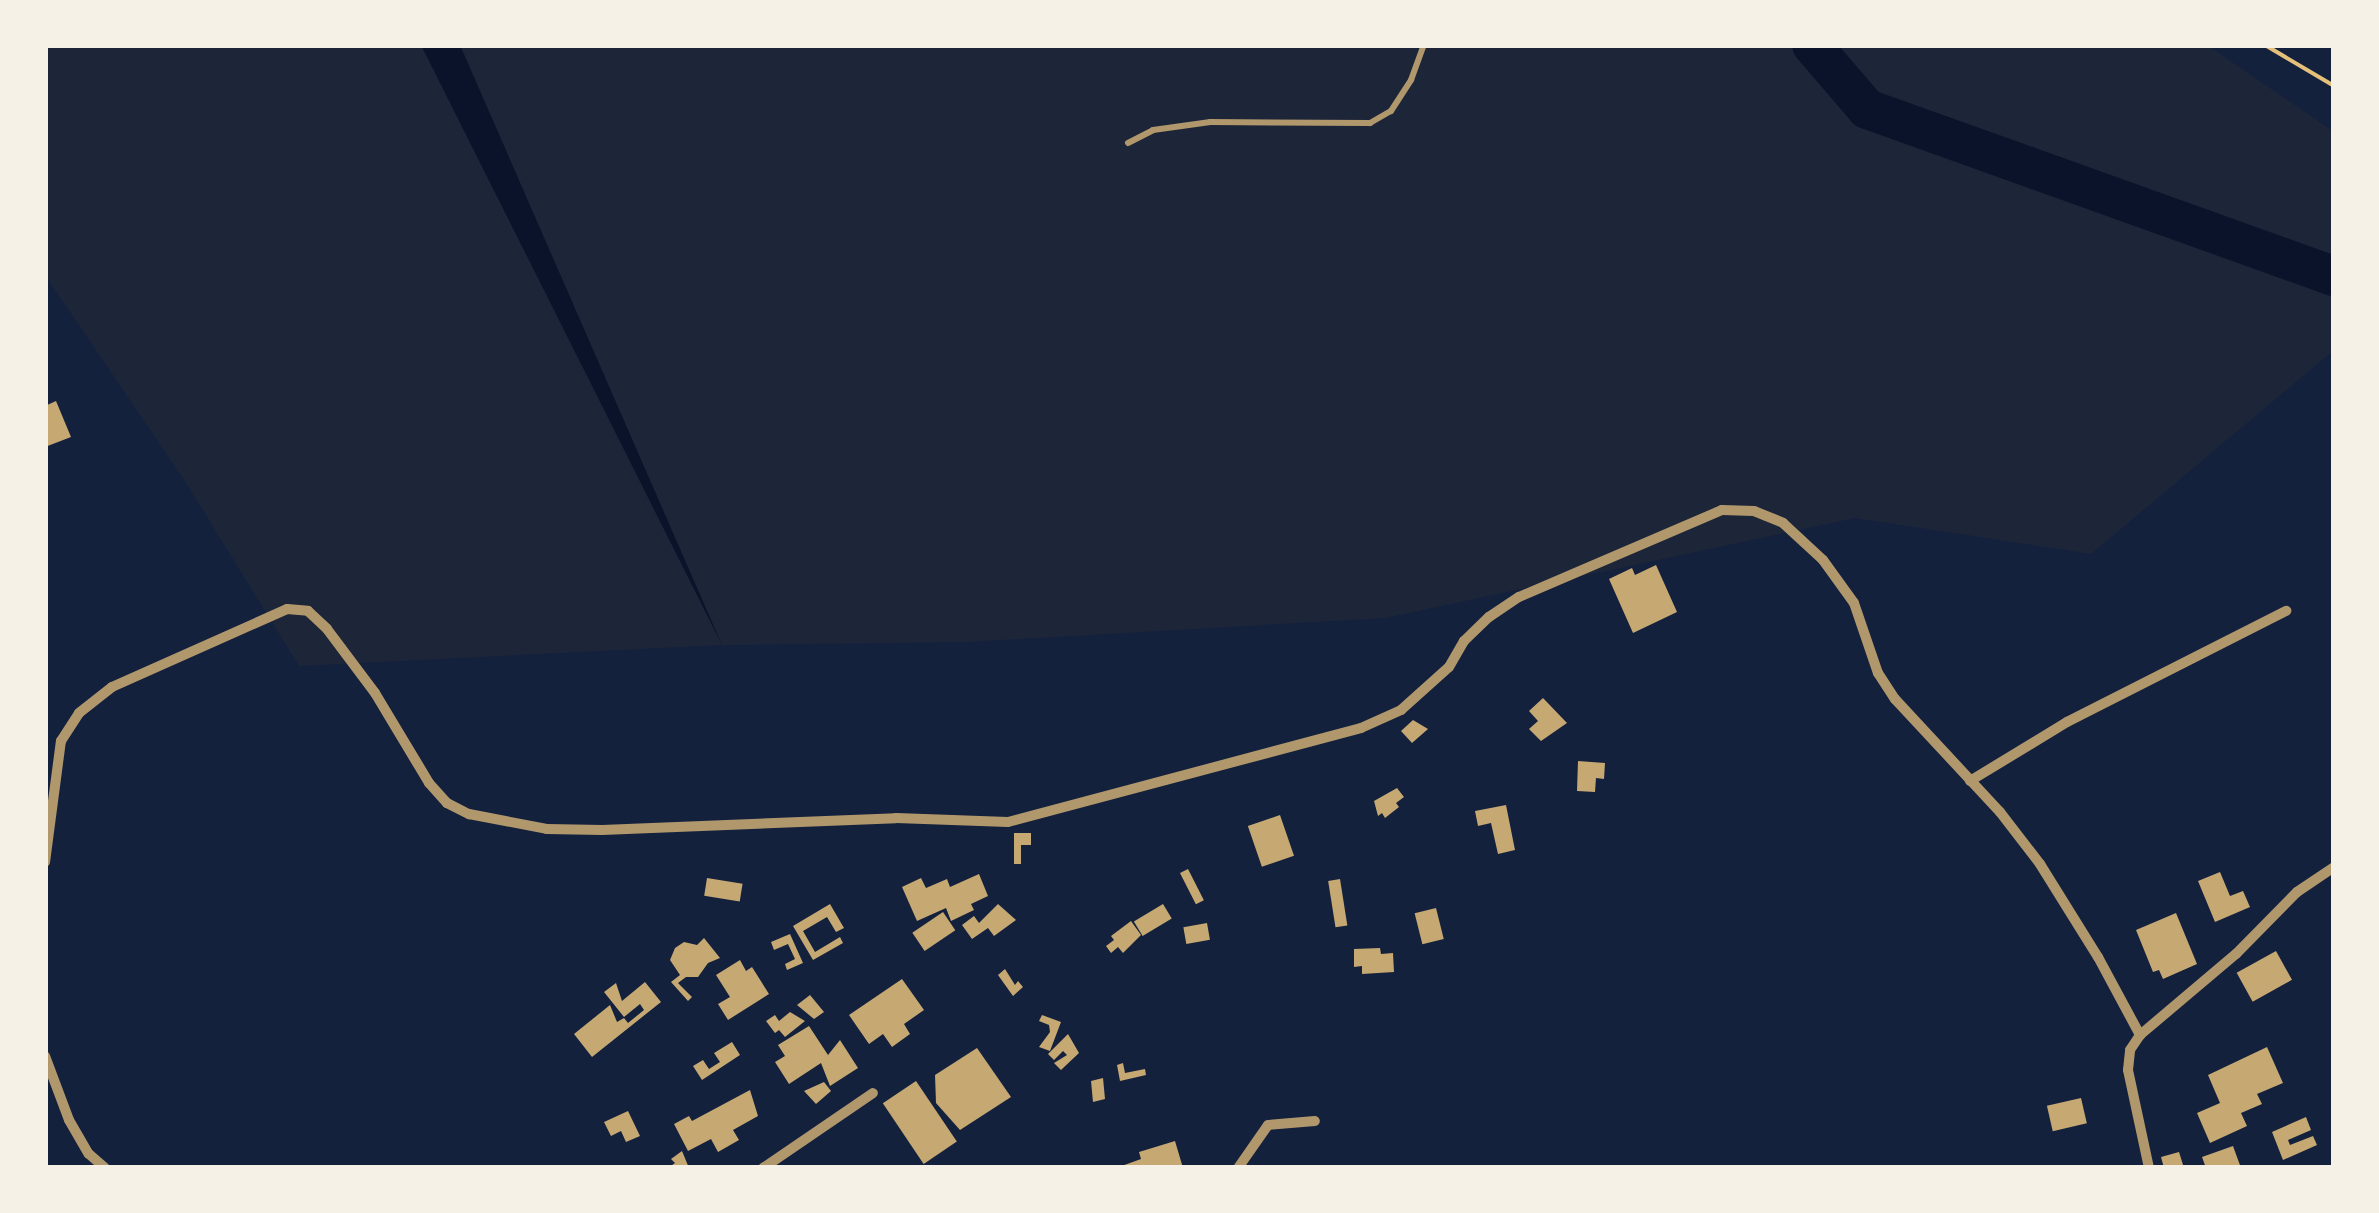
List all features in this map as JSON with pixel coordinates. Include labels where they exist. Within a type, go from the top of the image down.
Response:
[{"type":"street","points":[[45,862],[61,741],[79,712],[112,687],[287,609],[308,611],[327,629],[374,693],[429,783],[447,803],[469,814],[547,829],[584,830],[896,818],[1008,822],[1362,728],[1401,710],[1449,666],[1476,629],[1520,598],[1722,510],[1754,511],[1782,523],[1824,560],[1854,603],[1878,674],[1895,699],[2040,864],[2098,957],[2140,1035]]},
{"type":"street","points":[[1970,780],[2068,722],[2286,610]]},
{"type":"street","points":[[2149,1168],[2128,1070],[2130,1050],[2140,1035],[2236,954],[2297,892],[2334,868]]},
{"type":"street","points":[[45,1056],[69,1120],[90,1154],[105,1168]]},
{"type":"street","points":[[763,1168],[873,1093]]},
{"type":"street","points":[[1238,1168],[1268,1125],[1315,1121]]},
{"type":"lane","points":[[1128,142],[1152,130],[1210,122],[1370,123],[1391,111],[1411,80],[1424,45]]},
{"type":"path","points":[[2264,45],[2334,86]]},
{"type":"shaded area","points":[[45,45],[2207,45],[2334,132],[2334,350],[2091,554],[1855,518],[1385,618],[966,642],[722,645],[299,666],[185,481],[45,275]]},
{"type":"shaded area","points":[[421,45],[460,45],[722,645]]},
{"type":"building","points":[[56,401],[71,437],[45,447],[45,406]]},
{"type":"building","points":[[1656,565],[1677,612],[1633,633],[1609,579],[1632,568],[1635,575]]},
{"type":"building","points":[[1543,698],[1567,723],[1541,741],[1529,729],[1538,721],[1529,711]]},
{"type":"building","points":[[1413,720],[1428,729],[1412,743],[1401,731]]},
{"type":"building","points":[[1578,761],[1605,763],[1604,779],[1596,778],[1595,792],[1577,791]]},
{"type":"building","points":[[1397,788],[1404,797],[1396,803],[1399,807],[1385,818],[1382,813],[1378,816],[1374,801]]},
{"type":"building","points":[[1506,805],[1515,850],[1498,854],[1491,823],[1478,826],[1475,811]]},
{"type":"building","points":[[1280,815],[1294,856],[1262,867],[1248,826]]},
{"type":"building","points":[[1014,833],[1031,833],[1031,845],[1021,845],[1021,864],[1014,864]]},
{"type":"building","points":[[1188,869],[1204,900],[1196,904],[1180,873]]},
{"type":"building","points":[[2220,872],[2230,896],[2243,891],[2250,907],[2215,922],[2198,881]]},
{"type":"building","points":[[979,874],[988,896],[971,904],[974,910],[951,921],[946,908],[917,921],[902,887],[921,878],[926,888],[947,879],[950,887]]},
{"type":"building","points":[[707,878],[743,884],[740,901],[704,896]]},
{"type":"building","points":[[1340,879],[1347,925],[1336,927],[1328,881]]},
{"type":"building","points":[[830,904],[844,928],[836,932],[827,917],[803,931],[815,952],[840,937],[843,943],[813,960],[793,926]]},
{"type":"building","points":[[998,904],[1016,920],[994,936],[988,928],[972,939],[962,925],[974,916],[979,923]]},
{"type":"building","points":[[1163,904],[1172,919],[1143,936],[1134,922]]},
{"type":"building","points":[[1436,908],[1444,939],[1422,944],[1415,913]]},
{"type":"building","points":[[943,912],[955,930],[925,951],[912,933]]},
{"type":"building","points":[[2176,913],[2197,964],[2163,979],[2159,970],[2153,972],[2136,930]]},
{"type":"building","points":[[1131,921],[1141,935],[1123,953],[1118,947],[1111,953],[1106,946],[1114,940],[1111,936]]},
{"type":"building","points":[[1207,923],[1210,940],[1186,944],[1183,927]]},
{"type":"building","points":[[790,934],[803,963],[787,970],[785,964],[795,959],[788,944],[774,950],[771,942]]},
{"type":"building","points":[[704,938],[720,958],[708,963],[698,977],[686,977],[678,983],[692,997],[688,1001],[671,982],[680,975],[670,960],[675,948],[684,942],[697,945]]},
{"type":"building","points":[[1380,948],[1381,954],[1393,953],[1394,972],[1362,974],[1362,966],[1354,967],[1354,949]]},
{"type":"building","points":[[2276,951],[2292,980],[2253,1002],[2237,973]]},
{"type":"building","points":[[740,960],[746,971],[752,967],[769,994],[728,1020],[718,1004],[730,997],[716,975]]},
{"type":"building","points":[[1005,969],[1015,985],[1018,981],[1023,987],[1013,996],[998,975]]},
{"type":"building","points":[[902,979],[924,1010],[904,1024],[910,1034],[892,1047],[883,1034],[869,1044],[849,1015]]},
{"type":"building","points":[[645,982],[661,1002],[592,1057],[574,1034],[610,1005],[617,1022],[624,1018],[628,1023],[644,1010],[640,1004],[624,1017],[604,992],[616,983],[622,1001]]},
{"type":"building","points":[[810,995],[824,1012],[814,1019],[797,1005]]},
{"type":"building","points":[[790,1012],[805,1021],[785,1037],[779,1030],[775,1033],[766,1021],[775,1015],[779,1021]]},
{"type":"building","points":[[1042,1015],[1061,1022],[1050,1051],[1039,1047],[1050,1032],[1049,1025],[1039,1021]]},
{"type":"building","points":[[809,1026],[828,1055],[840,1040],[858,1068],[830,1086],[821,1063],[789,1084],[775,1062],[785,1056],[778,1045]]},
{"type":"building","points":[[1068,1034],[1079,1053],[1061,1070],[1054,1063],[1067,1055],[1063,1051],[1054,1060],[1048,1054]]},
{"type":"building","points":[[732,1042],[740,1055],[702,1080],[693,1066],[703,1060],[709,1069],[720,1062],[714,1053]]},
{"type":"building","points":[[2267,1047],[2283,1083],[2257,1094],[2262,1104],[2241,1113],[2247,1126],[2210,1143],[2197,1113],[2220,1103],[2208,1075]]},
{"type":"building","points":[[977,1048],[1011,1097],[960,1130],[936,1103],[935,1075]]},
{"type":"building","points":[[1123,1063],[1125,1073],[1145,1069],[1146,1075],[1120,1081],[1117,1065]]},
{"type":"building","points":[[1103,1078],[1105,1099],[1093,1102],[1091,1081]]},
{"type":"building","points":[[916,1081],[957,1142],[924,1164],[883,1103]]},
{"type":"building","points":[[824,1082],[831,1091],[816,1104],[804,1091]]},
{"type":"building","points":[[750,1090],[758,1116],[733,1130],[739,1140],[718,1152],[711,1139],[688,1151],[674,1124],[689,1116],[692,1121]]},
{"type":"building","points":[[2081,1098],[2087,1123],[2053,1131],[2047,1106]]},
{"type":"building","points":[[628,1111],[640,1136],[626,1142],[621,1131],[611,1136],[604,1122]]},
{"type":"building","points":[[2306,1117],[2311,1130],[2288,1140],[2290,1145],[2313,1136],[2317,1145],[2283,1160],[2272,1132]]},
{"type":"building","points":[[1175,1141],[1183,1168],[1116,1168],[1141,1159],[1139,1152]]},
{"type":"building","points":[[2233,1146],[2241,1168],[2206,1168],[2202,1157]]},
{"type":"building","points":[[682,1151],[689,1168],[668,1168],[675,1163],[671,1159]]},
{"type":"building","points":[[2179,1152],[2184,1168],[2164,1168],[2161,1157]]},
{"type":"waterway","points":[[1812,45],[1867,109],[2334,276]]}]
